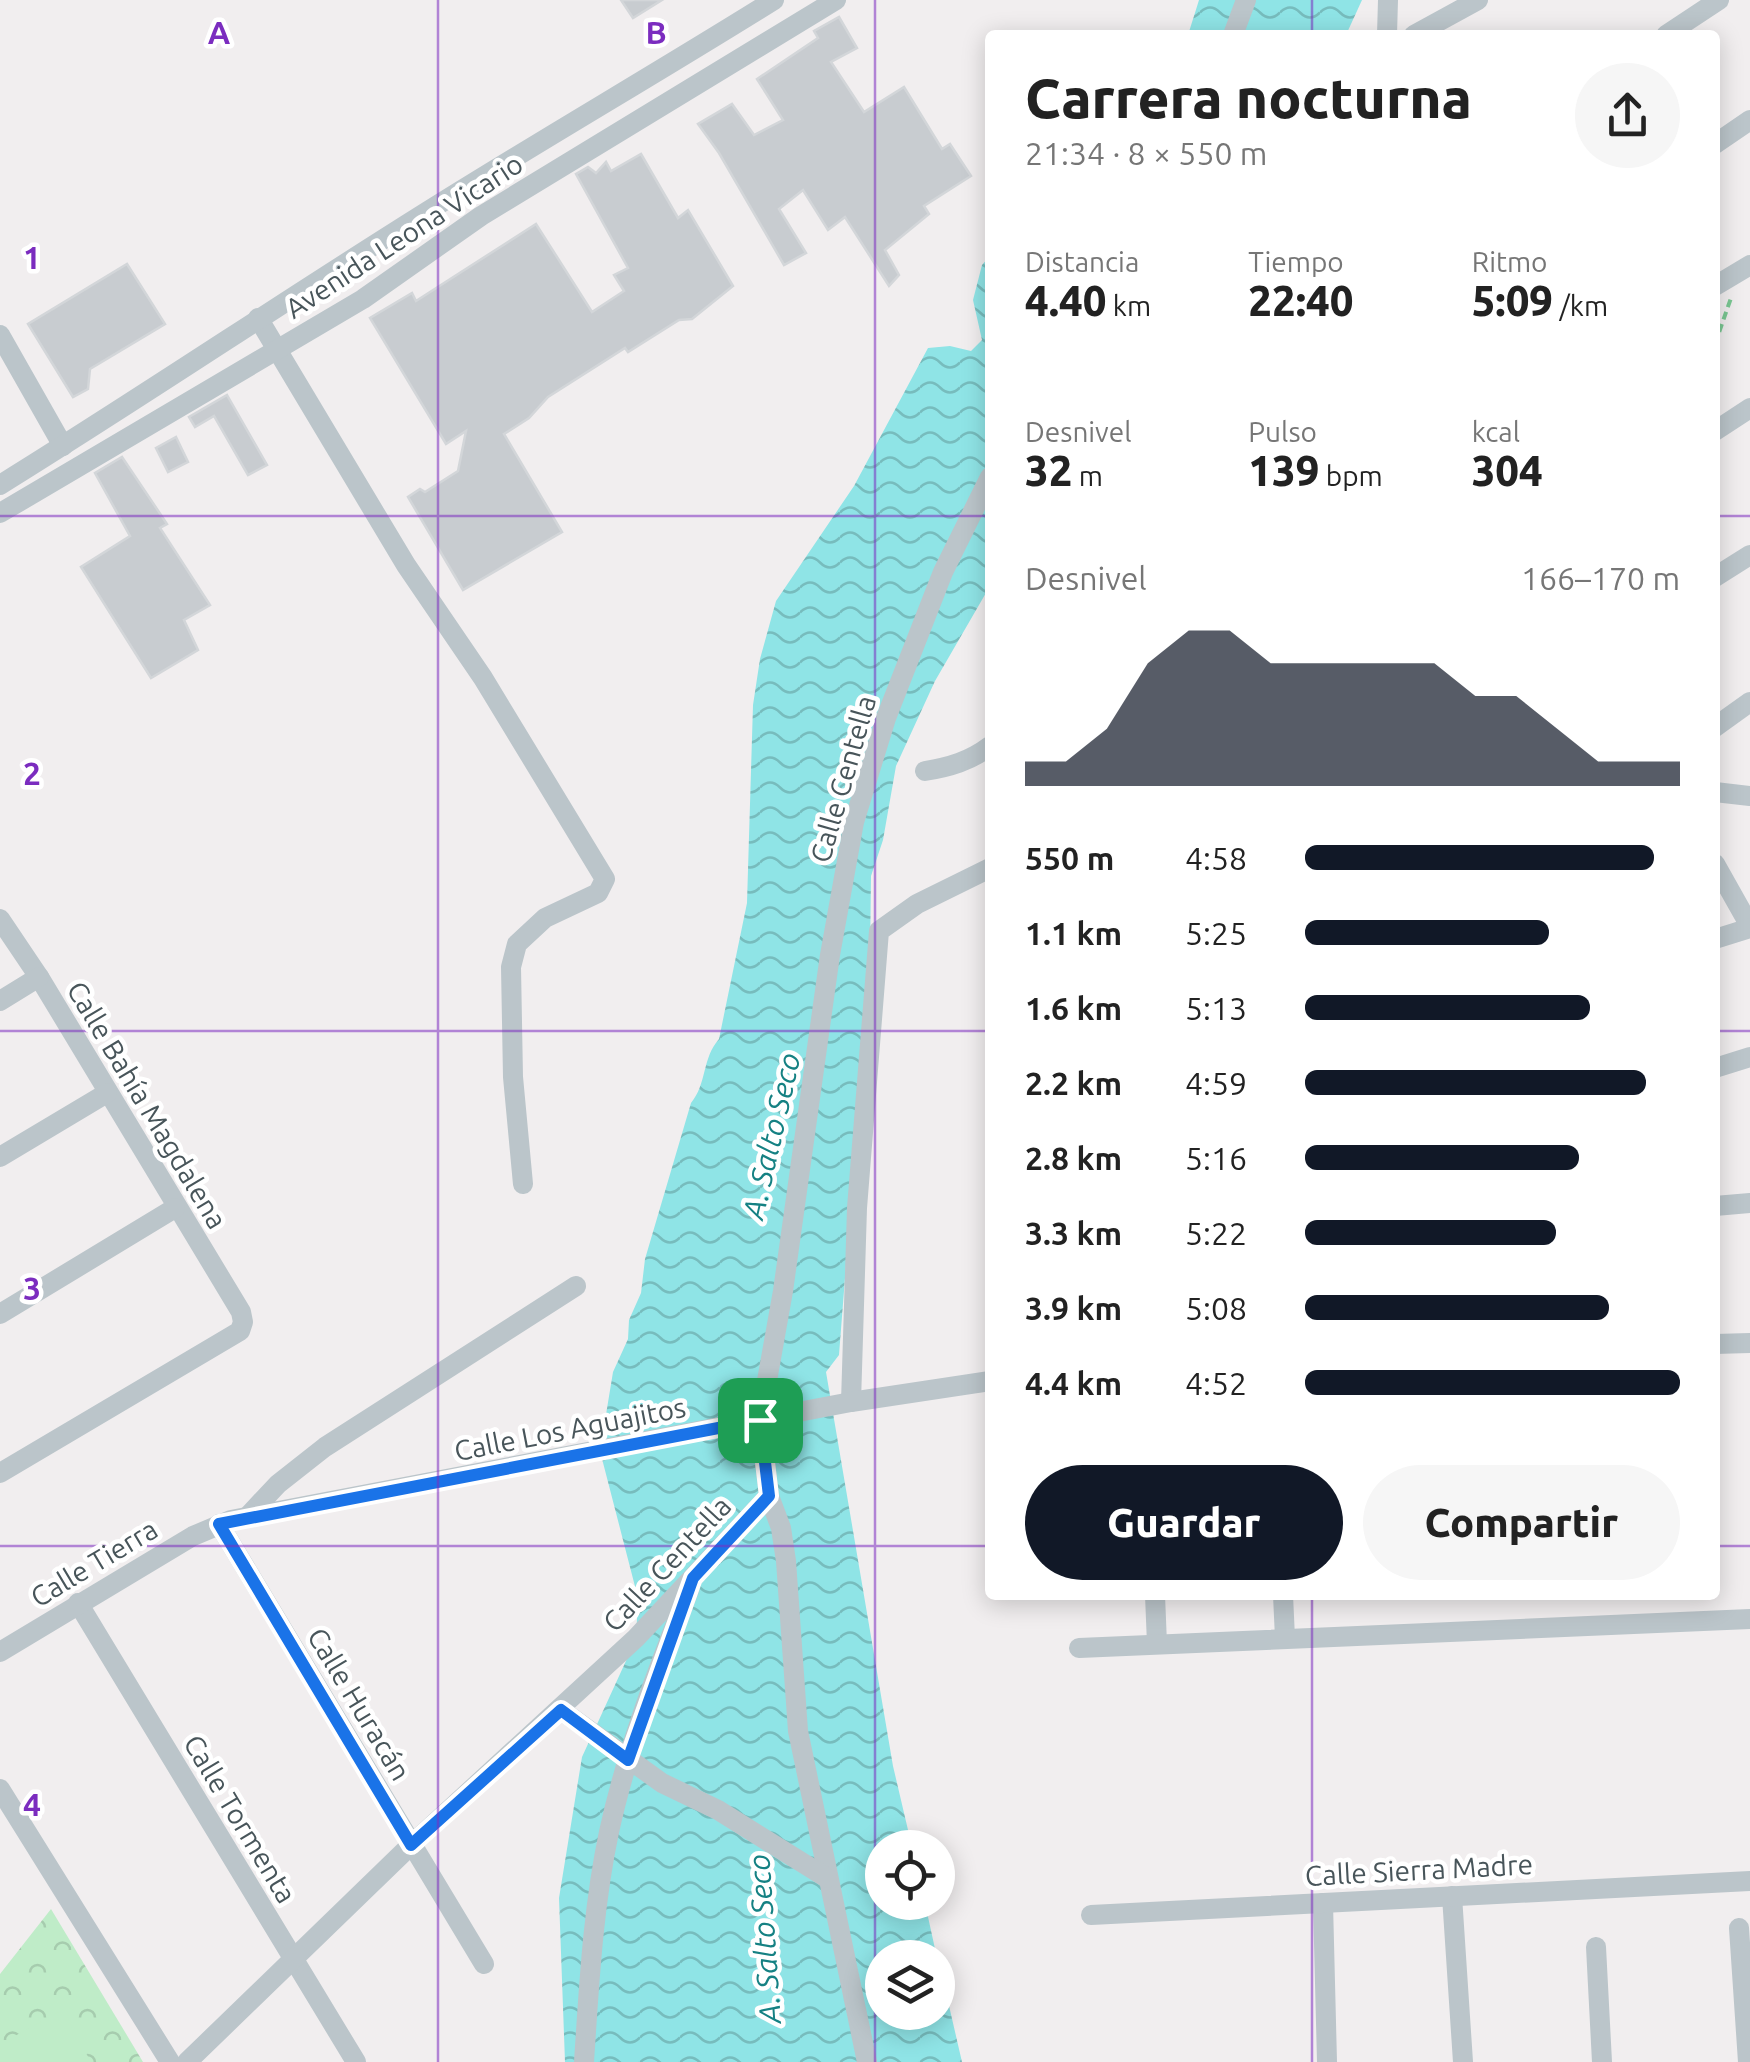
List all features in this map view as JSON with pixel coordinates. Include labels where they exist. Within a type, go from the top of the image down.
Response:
[{"type":"street","name":"Avenida Leona Vicario","points":[[0,485],[258,318],[774,0]]},
{"type":"street","name":"Avenida Leona Vicario","points":[[0,514],[362,299],[481,216],[836,0]]},
{"type":"street","points":[[1235,30],[1246,0]]},
{"type":"street","points":[[1386,30],[1388,0]]},
{"type":"street","points":[[1423,30],[1478,0]]},
{"type":"street","points":[[1674,30],[1719,0]]},
{"type":"street","points":[[1720,141],[1750,120]]},
{"type":"street","points":[[1720,283],[1746,267]]},
{"type":"street","points":[[258,318],[406,565],[483,678],[605,879],[598,893],[545,918],[517,944],[510,967],[523,1184]]},
{"type":"street","points":[[0,335],[63,446]]},
{"type":"street","points":[[1720,427],[1750,408]]},
{"type":"street","name":"Calle Centella","points":[[187,2062],[411,1845],[561,1710],[769,1496],[760,1420],[784,1291],[830,955],[854,822],[886,718],[943,572],[985,487]]},
{"type":"street","points":[[1720,574],[1750,555]]},
{"type":"street","points":[[1720,723],[1750,702]]},
{"type":"street","points":[[924,770],[951,766],[985,750]]},
{"type":"street","points":[[1720,793],[1750,796]]},
{"type":"street","points":[[851,1402],[857,1208],[879,931],[917,904],[985,870]]},
{"type":"street","points":[[1720,873],[1750,927],[1720,937]]},
{"type":"street","name":"Calle Bahía Magdalena","points":[[0,919],[39,977],[244,1322],[240,1331],[0,1473]]},
{"type":"street","points":[[0,1000],[39,977]]},
{"type":"street","points":[[1720,1066],[1750,1056]]},
{"type":"street","points":[[0,1157],[107,1092]]},
{"type":"street","points":[[1720,1206],[1750,1204]]},
{"type":"street","points":[[0,1314],[175,1208]]},
{"type":"street","points":[[248,1516],[278,1484],[326,1447],[576,1286]]},
{"type":"street","points":[[1720,1344],[1750,1343]]},
{"type":"street","name":"Calle Los Aguajitos","points":[[219,1524],[851,1402],[985,1382]]},
{"type":"street","points":[[769,1496],[783,1544],[798,1730],[867,2062]]},
{"type":"street","name":"Calle Tierra","points":[[0,1652],[219,1524]]},
{"type":"street","name":"Calle Huracán","points":[[219,1524],[484,1964]]},
{"type":"street","points":[[584,2062],[608,1835],[628,1760],[693,1578]]},
{"type":"street","points":[[1155,1600],[1158,1644]]},
{"type":"street","points":[[1283,1600],[1285,1638]]},
{"type":"street","name":"Calle Tormenta","points":[[78,1603],[356,2062]]},
{"type":"street","points":[[1079,1648],[1750,1619]]},
{"type":"street","points":[[561,1710],[662,1783],[718,1810],[827,1878]]},
{"type":"street","points":[[0,1790],[170,2062]]},
{"type":"street","name":"Calle Sierra Madre","points":[[1091,1914],[1750,1881]]},
{"type":"street","points":[[1452,1896],[1462,2062]]},
{"type":"street","points":[[1323,1902],[1327,2062]]},
{"type":"street","points":[[1740,1928],[1748,2062]]},
{"type":"street","points":[[1596,1946],[1602,2062]]},
{"type":"path","points":[[1720,332],[1746,267]]},
{"type":"green space","points":[[51,1909],[143,2062],[0,2062],[0,1974]]},
{"type":"green space","points":[[62,2010],[91,2062],[27,2062],[13,2037]]},
{"type":"water","points":[[1199,0],[1362,0],[1348,30],[1190,30]]},
{"type":"water","name":"A. Salto Seco","points":[[985,262],[985,595],[935,681],[896,766],[883,840],[871,876],[870,957],[839,1355],[826,1372],[893,1766],[908,1830],[865,1830],[865,1920],[929,1920],[933,1940],[865,1940],[865,2030],[955,2030],[962,2062],[565,2062],[559,1898],[582,1757],[636,1639],[638,1598],[600,1451],[613,1372],[628,1339],[629,1320],[641,1293],[645,1259],[691,1103],[719,1039],[747,903],[753,705],[760,659],[776,601],[854,486],[928,348],[950,346],[971,351],[982,340],[973,300]]},
{"type":"building","points":[[621,0],[662,0],[633,18]]},
{"type":"building","points":[[839,17],[857,48],[831,62],[864,112],[904,87],[942,149],[950,144],[971,176],[924,206],[929,214],[885,250],[899,275],[889,286],[845,217],[828,230],[803,190],[779,209],[806,253],[784,265],[698,124],[732,104],[754,135],[783,120],[757,79],[818,38],[814,31]]},
{"type":"building","points":[[641,154],[678,218],[688,210],[733,286],[692,319],[679,320],[628,352],[625,348],[548,397],[529,418],[504,434],[562,532],[463,590],[408,497],[420,489],[425,492],[458,471],[466,431],[446,444],[370,318],[412,293],[416,301],[536,224],[592,312],[624,291],[614,275],[628,268],[576,174],[588,167],[596,173],[606,162],[611,171]]},
{"type":"building","points":[[127,264],[165,324],[90,369],[88,389],[73,397],[28,324]]},
{"type":"building","points":[[227,395],[267,465],[248,475],[214,416],[195,427],[189,417]]},
{"type":"building","points":[[176,437],[188,462],[168,472],[156,448]]},
{"type":"building","points":[[122,457],[167,524],[160,528],[210,605],[184,620],[198,650],[151,678],[81,567],[130,536],[95,473]]},
{"type":"route","points":[[760,1420],[769,1496],[693,1578],[628,1760],[561,1710],[411,1845],[219,1524],[248,1516],[760,1420]]}]
